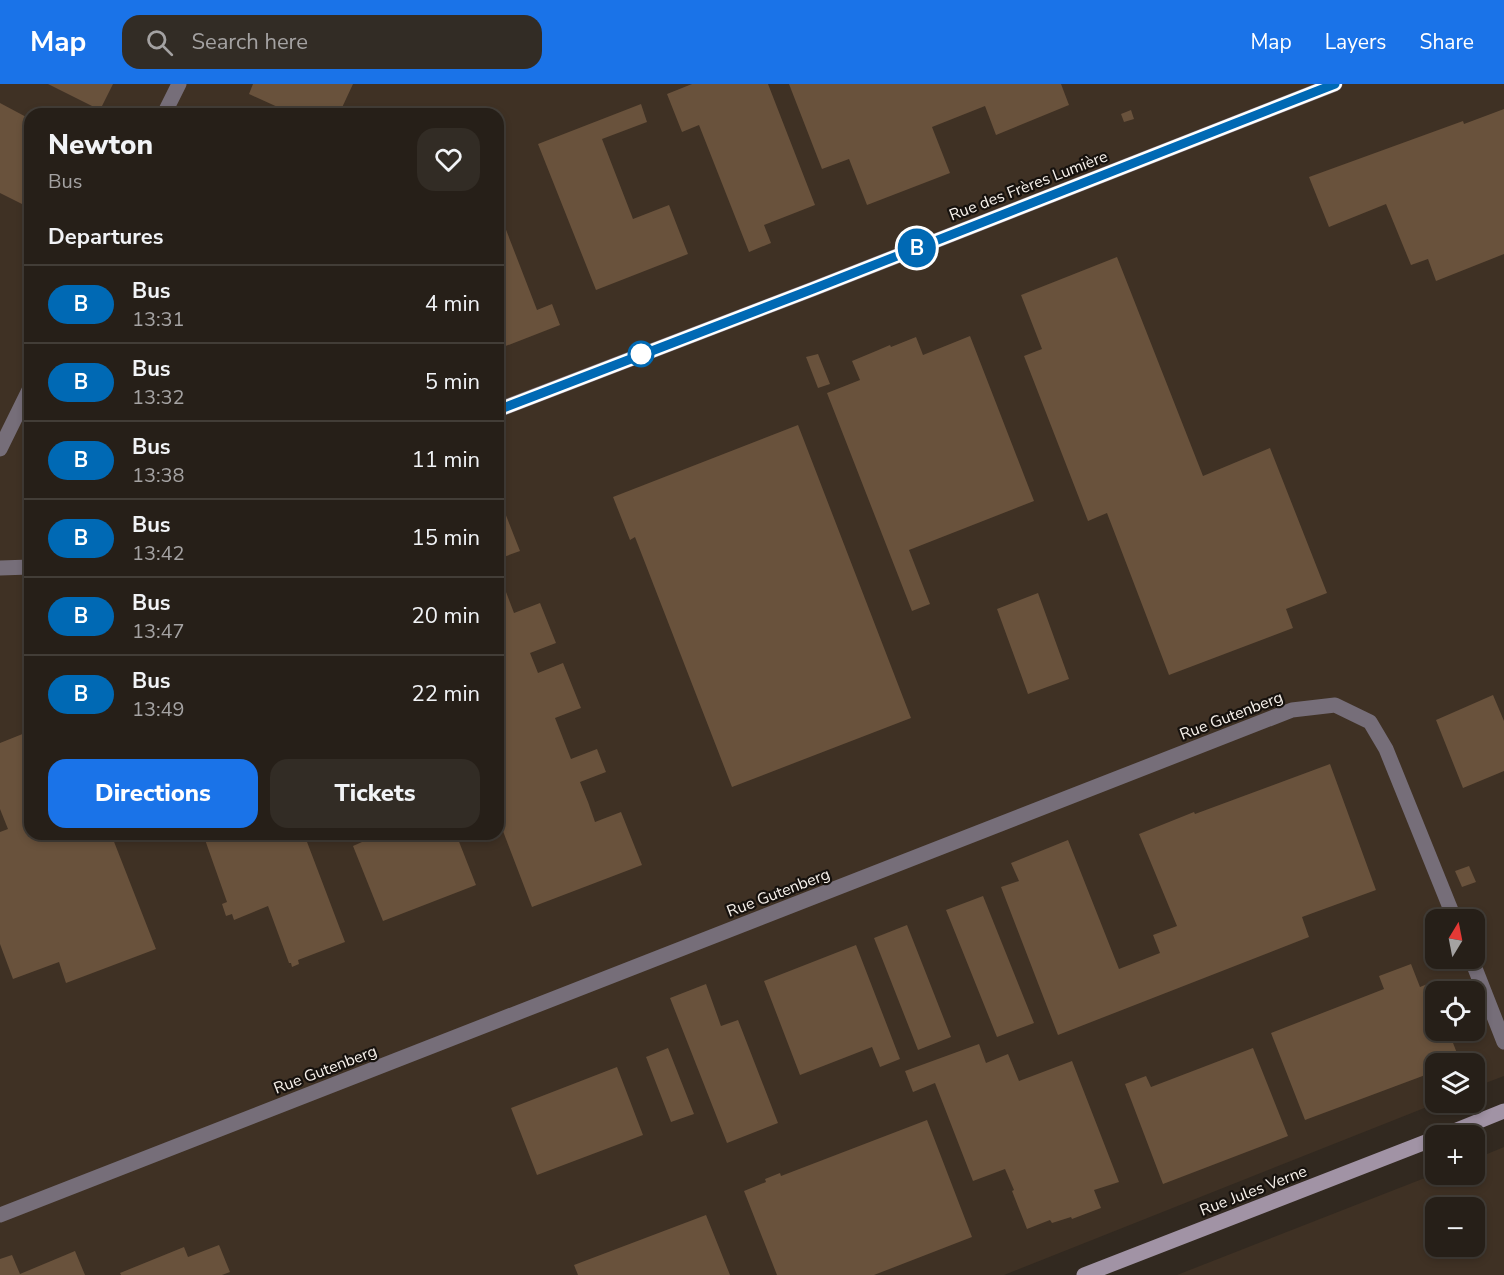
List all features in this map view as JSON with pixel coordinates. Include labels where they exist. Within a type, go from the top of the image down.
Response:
[{"type":"main road","points":[[1469,1125],[1504,1111]]},
{"type":"main road","name":"Rue Jules Verne","points":[[1084,1275],[1425,1142]]},
{"type":"street","points":[[167,108],[179,84]]},
{"type":"street","name":"Rue des Frères Lumière","points":[[504,408],[1335,84]]},
{"type":"street","points":[[0,449],[24,400]]},
{"type":"street","points":[[0,568],[24,567]]},
{"type":"street","name":"Rue Gutenberg","points":[[0,1215],[1292,710],[1335,705],[1370,722],[1386,749],[1451,909]]},
{"type":"street","points":[[1474,969],[1504,1042]]},
{"type":"shaded area","points":[[0,84],[1504,84],[1504,1076],[1485,1083],[1485,1053],[1425,1053],[1425,1108],[1004,1275],[0,1275]]},
{"type":"shaded area","points":[[1504,1147],[1504,1275],[1177,1275],[1425,1178],[1425,1185],[1485,1185],[1485,1155]]},
{"type":"building","points":[[48,84],[113,84],[101,108],[96,108]]},
{"type":"building","points":[[253,84],[353,84],[342,108],[280,108],[249,94]]},
{"type":"building","points":[[692,84],[768,84],[815,205],[764,225],[771,243],[749,252],[699,125],[682,132],[667,94]]},
{"type":"building","points":[[789,84],[1061,84],[1069,105],[996,135],[985,106],[932,127],[950,173],[867,205],[849,159],[822,169]]},
{"type":"building","points":[[0,103],[24,116],[24,205],[0,193]]},
{"type":"building","points":[[641,104],[647,122],[602,139],[633,219],[669,205],[688,254],[596,290],[538,144]]},
{"type":"building","points":[[1504,109],[1504,254],[1436,281],[1428,259],[1411,265],[1386,204],[1329,227],[1309,177],[1463,121],[1464,124]]},
{"type":"building","points":[[1131,110],[1134,119],[1124,122],[1121,114]]},
{"type":"building","points":[[504,225],[537,310],[552,304],[560,325],[504,347]]},
{"type":"building","points":[[1117,257],[1203,476],[1270,448],[1327,593],[1286,609],[1293,628],[1169,675],[1107,513],[1088,521],[1024,356],[1042,349],[1021,295]]},
{"type":"building","points":[[970,336],[1034,501],[909,550],[930,604],[912,611],[827,393],[860,380],[852,361],[890,345],[891,347],[916,337],[923,355]]},
{"type":"building","points":[[818,354],[830,384],[818,388],[806,357]]},
{"type":"building","points":[[798,425],[911,718],[732,787],[635,537],[630,540],[613,497]]},
{"type":"building","points":[[504,510],[520,551],[504,557]]},
{"type":"building","points":[[504,587],[514,613],[540,603],[556,643],[530,653],[538,673],[563,663],[581,708],[555,718],[571,759],[597,749],[606,772],[580,782],[595,822],[621,812],[642,865],[532,907],[504,834]]},
{"type":"building","points":[[1038,593],[1069,679],[1028,694],[997,609]]},
{"type":"building","points":[[1493,695],[1504,721],[1504,771],[1463,788],[1436,720]]},
{"type":"building","points":[[24,733],[24,840],[113,840],[156,949],[66,983],[59,962],[13,979],[0,944],[0,832],[8,829],[0,809],[0,743]]},
{"type":"building","points":[[1330,764],[1376,890],[1302,917],[1309,937],[1058,1035],[1001,887],[1019,881],[1011,863],[1068,840],[1119,969],[1160,953],[1153,935],[1177,926],[1139,834]]},
{"type":"building","points":[[205,840],[306,840],[345,942],[298,960],[299,964],[292,967],[268,906],[234,920],[232,914],[226,916],[222,904],[227,902]]},
{"type":"building","points":[[366,840],[458,840],[476,885],[383,921],[353,846]]},
{"type":"building","points":[[1469,866],[1476,882],[1462,887],[1455,871]]},
{"type":"building","points":[[983,896],[1034,1023],[997,1037],[946,910]]},
{"type":"building","points":[[907,925],[951,1037],[918,1050],[874,938]]},
{"type":"building","points":[[856,945],[900,1059],[880,1067],[872,1047],[800,1075],[764,981]]},
{"type":"building","points":[[1411,964],[1420,987],[1425,985],[1425,1041],[1452,1041],[1457,1053],[1425,1053],[1425,1075],[1305,1120],[1271,1033],[1384,989],[1379,976]]},
{"type":"building","points":[[706,984],[721,1026],[738,1020],[778,1123],[727,1143],[670,998]]},
{"type":"building","points":[[979,1044],[986,1063],[1008,1054],[1019,1081],[1072,1061],[1119,1182],[1094,1190],[1101,1208],[1072,1219],[1071,1217],[1052,1223],[1050,1220],[1027,1229],[1005,1169],[973,1181],[935,1083],[913,1092],[905,1071]]},
{"type":"building","points":[[668,1048],[694,1114],[671,1122],[646,1057]]},
{"type":"building","points":[[1253,1048],[1288,1136],[1163,1184],[1125,1084],[1146,1076],[1151,1087]]},
{"type":"building","points":[[617,1067],[643,1135],[537,1175],[511,1108]]},
{"type":"building","points":[[927,1120],[972,1237],[874,1275],[777,1275],[744,1191],[780,1173],[781,1176]]},
{"type":"building","points":[[706,1215],[730,1275],[578,1275],[574,1265]]},
{"type":"building","points":[[219,1245],[230,1272],[222,1275],[121,1275],[120,1273],[184,1247],[188,1257]]},
{"type":"building","points":[[75,1251],[85,1275],[0,1275],[0,1259],[12,1255],[20,1274]]},
{"type":"bus line","name":"B","points":[[504,408],[1335,84]]}]
